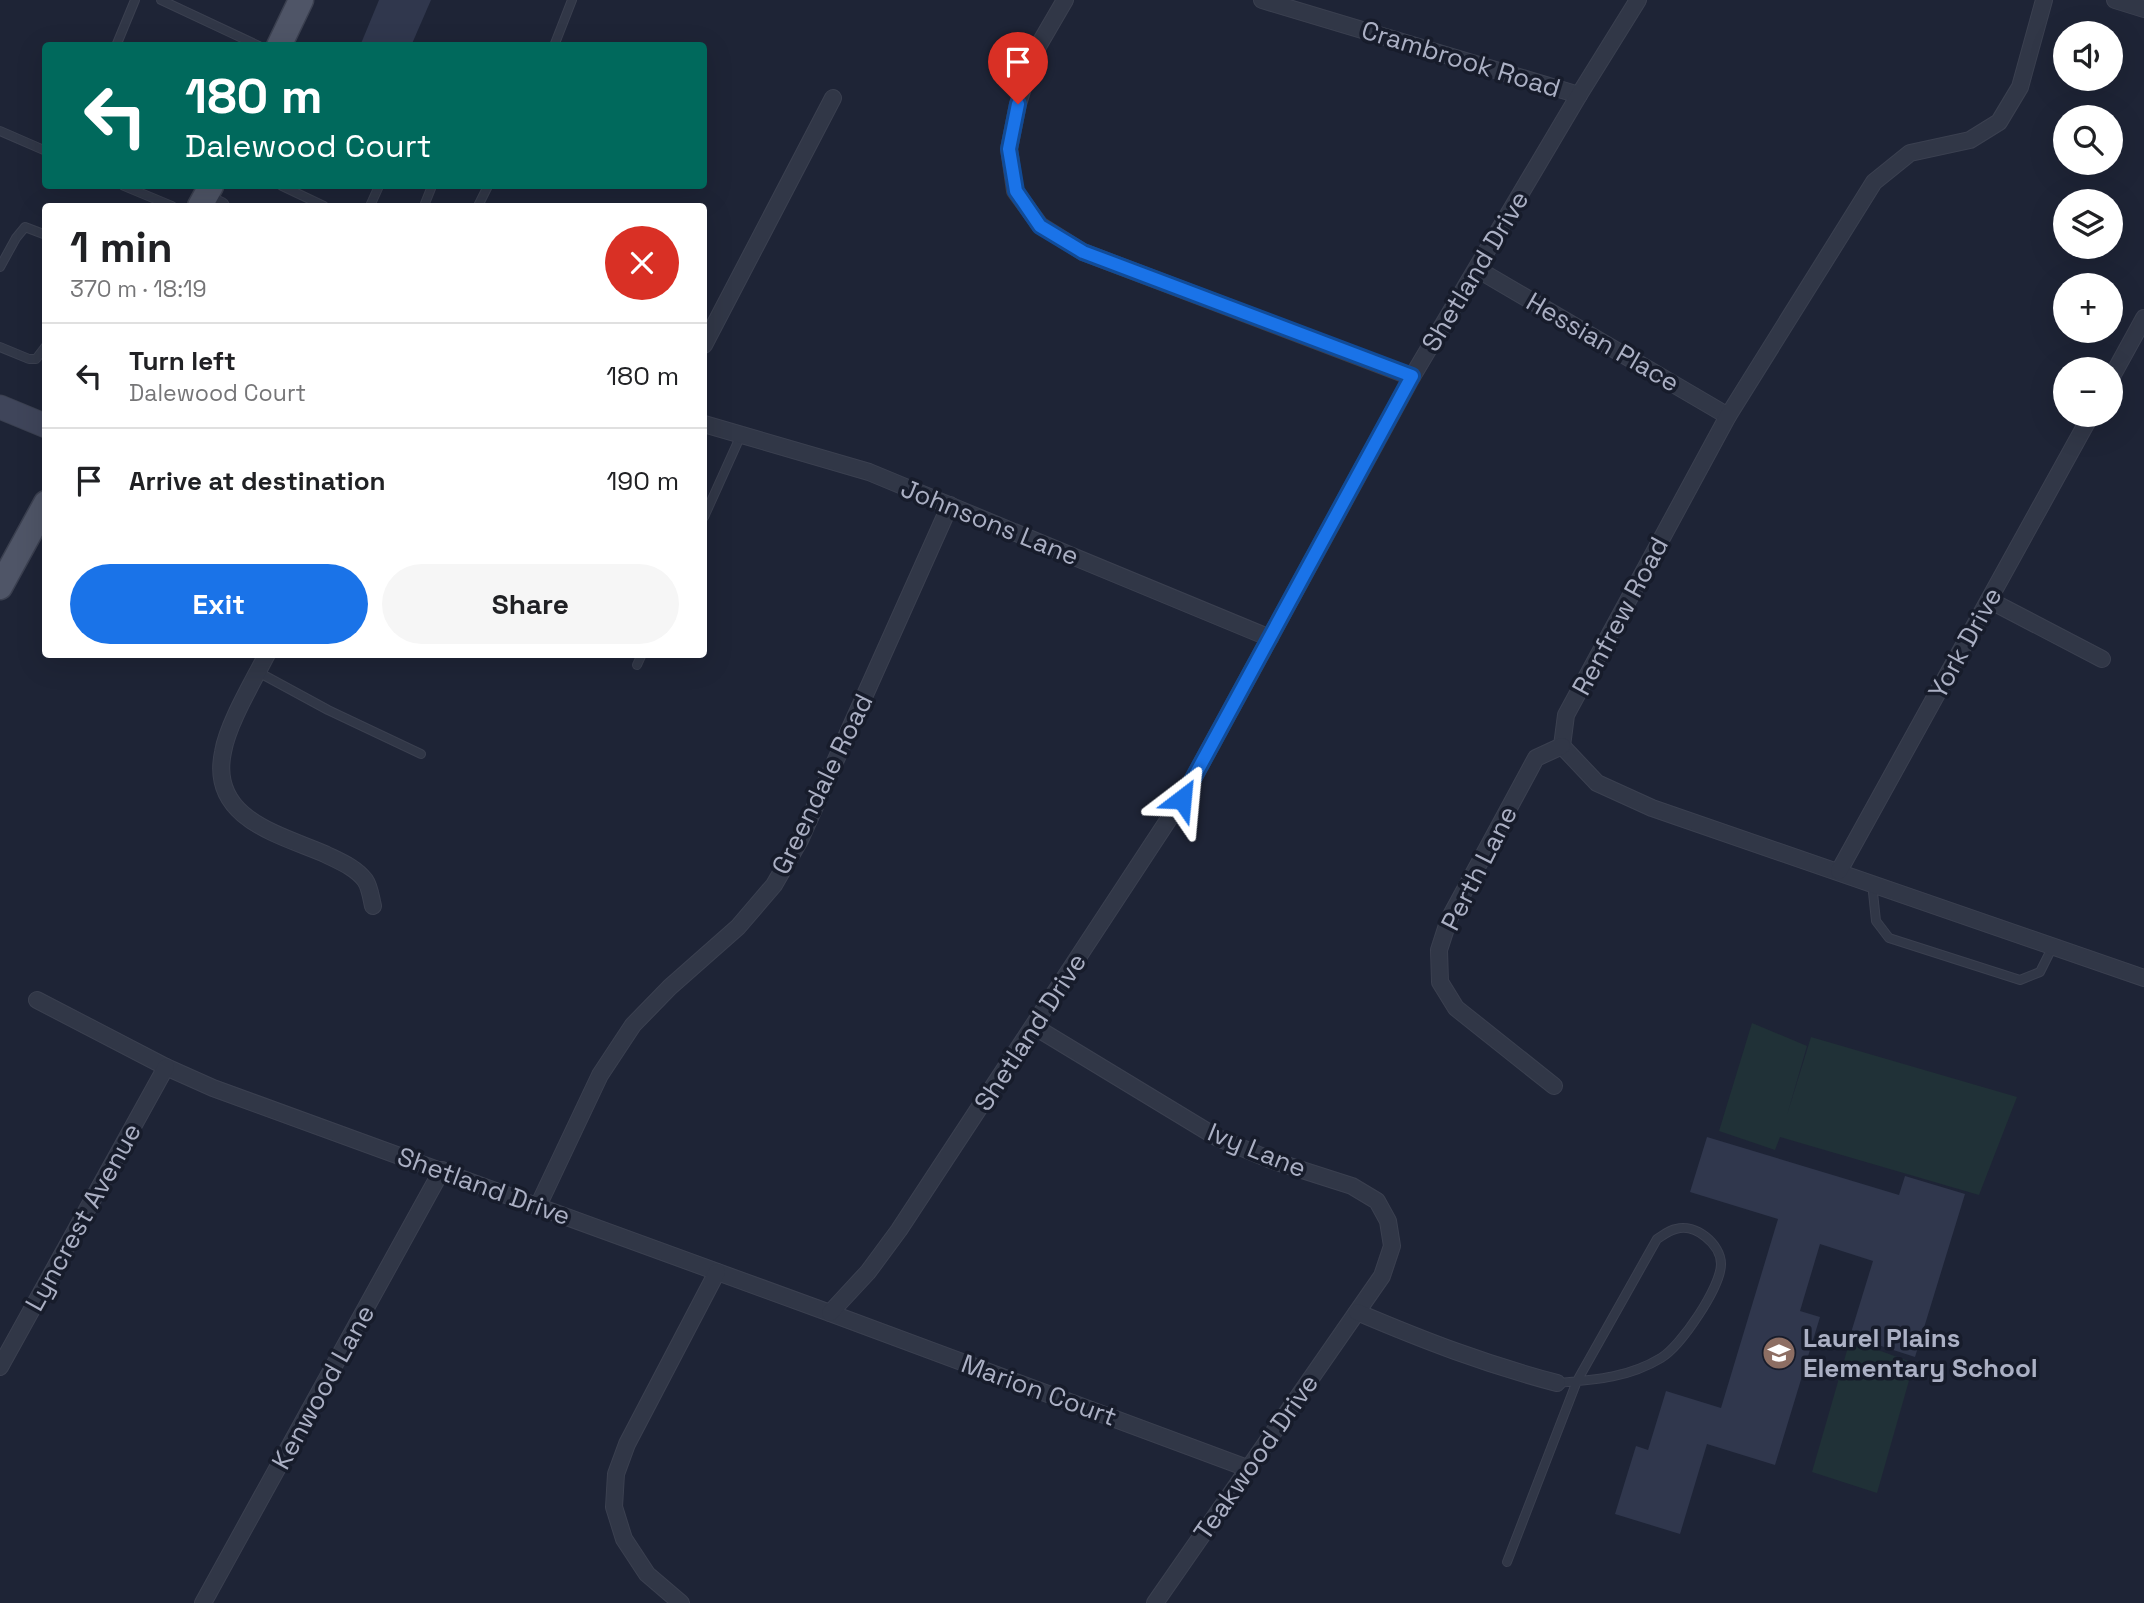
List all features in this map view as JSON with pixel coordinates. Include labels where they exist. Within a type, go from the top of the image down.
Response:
[{"type":"main road","points":[[278,42],[301,0]]},
{"type":"main road","points":[[0,587],[42,510]]},
{"type":"street","points":[[1065,0],[1033,55],[1018,104],[1009,149],[1016,191],[1040,226],[1083,252],[1412,376]]},
{"type":"street","name":"Crambrook Road","points":[[1262,0],[1579,94]]},
{"type":"street","name":"Shetland Drive","points":[[37,1000],[166,1067],[213,1088],[830,1313],[868,1272],[899,1230],[1035,1027],[1182,799],[1412,376],[1579,94],[1638,0]]},
{"type":"street","name":"Renfrew Road","points":[[1562,746],[1566,715],[1728,416],[1874,182],[1910,153],[1970,140],[1999,122],[2020,87],[2044,0]]},
{"type":"street","points":[[2115,0],[2144,9]]},
{"type":"street","points":[[707,339],[833,98]]},
{"type":"street","name":"Hessian Place","points":[[1477,268],[1728,416]]},
{"type":"street","points":[[2123,363],[2138,343],[2144,318]]},
{"type":"street","points":[[0,407],[42,424]]},
{"type":"street","name":"Johnsons Lane","points":[[707,425],[869,472],[1270,638]]},
{"type":"street","name":"York Drive","points":[[1839,871],[2084,427]]},
{"type":"street","name":"Greendale Road","points":[[538,1206],[600,1075],[633,1025],[670,987],[738,927],[781,873],[800,840],[950,505]]},
{"type":"street","points":[[1989,600],[2102,659]]},
{"type":"street","points":[[265,658],[222,753],[222,782],[233,806],[253,822],[349,865],[366,881],[373,906]]},
{"type":"street","points":[[1562,746],[1597,783],[1652,808],[2144,978]]},
{"type":"street","name":"Perth Lane","points":[[1554,1086],[1456,1008],[1440,982],[1439,950],[1449,919],[1536,758],[1562,746]]},
{"type":"street","name":"Ivy Lane","points":[[1035,1027],[1218,1138],[1271,1160],[1352,1186],[1377,1201],[1388,1222],[1392,1245],[1382,1276],[1357,1312]]},
{"type":"street","name":"Lyncrest Avenue","points":[[0,1367],[166,1067]]},
{"type":"street","name":"Kenwood Lane","points":[[203,1603],[442,1170]]},
{"type":"street","points":[[681,1603],[647,1574],[624,1539],[614,1507],[616,1474],[627,1444],[717,1272]]},
{"type":"street","points":[[1357,1312],[1448,1350],[1504,1369],[1557,1382]]},
{"type":"street","name":"Teakwood Drive","points":[[1155,1603],[1357,1312]]},
{"type":"street","name":"Marion Court","points":[[830,1313],[1247,1468]]},
{"type":"lane","points":[[118,42],[135,0]]},
{"type":"lane","points":[[162,0],[272,42]]},
{"type":"lane","points":[[556,42],[572,0]]},
{"type":"lane","points":[[0,131],[42,149]]},
{"type":"lane","points":[[131,189],[165,203]]},
{"type":"lane","points":[[291,189],[318,203]]},
{"type":"lane","points":[[0,267],[25,227],[42,233]]},
{"type":"lane","points":[[0,347],[36,359],[42,351]]},
{"type":"lane","points":[[707,510],[741,435]]},
{"type":"lane","points":[[637,665],[640,658]]},
{"type":"lane","points":[[258,673],[421,754]]},
{"type":"lane","points":[[1872,883],[1876,921],[1889,938],[2020,980],[2039,972],[2053,946]]},
{"type":"lane","points":[[1507,1562],[1577,1381],[1657,1239],[1676,1228],[1690,1228],[1704,1236],[1719,1251],[1721,1264],[1717,1282],[1681,1338],[1665,1356],[1643,1368],[1604,1380],[1577,1381],[1557,1382]]},
{"type":"shaded area","points":[[1752,1023],[1807,1046],[1787,1115],[1811,1037],[2017,1097],[1979,1195],[1780,1137],[1775,1150],[1719,1131]]},
{"type":"shaded area","points":[[1850,1340],[1914,1363],[1877,1493],[1812,1472]]},
{"type":"building","points":[[379,0],[431,0],[413,42],[362,42]]},
{"type":"building","points":[[1707,1137],[1899,1195],[1905,1176],[1965,1194],[1915,1357],[1850,1336],[1873,1261],[1820,1244],[1800,1311],[1820,1317],[1775,1465],[1707,1444],[1680,1534],[1615,1514],[1636,1446],[1648,1450],[1666,1391],[1721,1408],[1778,1219],[1690,1192]]},
{"type":"place","name":"Laurel Plains Elementary School","points":[[1779,1353]]},
{"type":"route","points":[[1018,104],[1009,149],[1016,191],[1040,226],[1083,252],[1412,376],[1182,799]]}]
